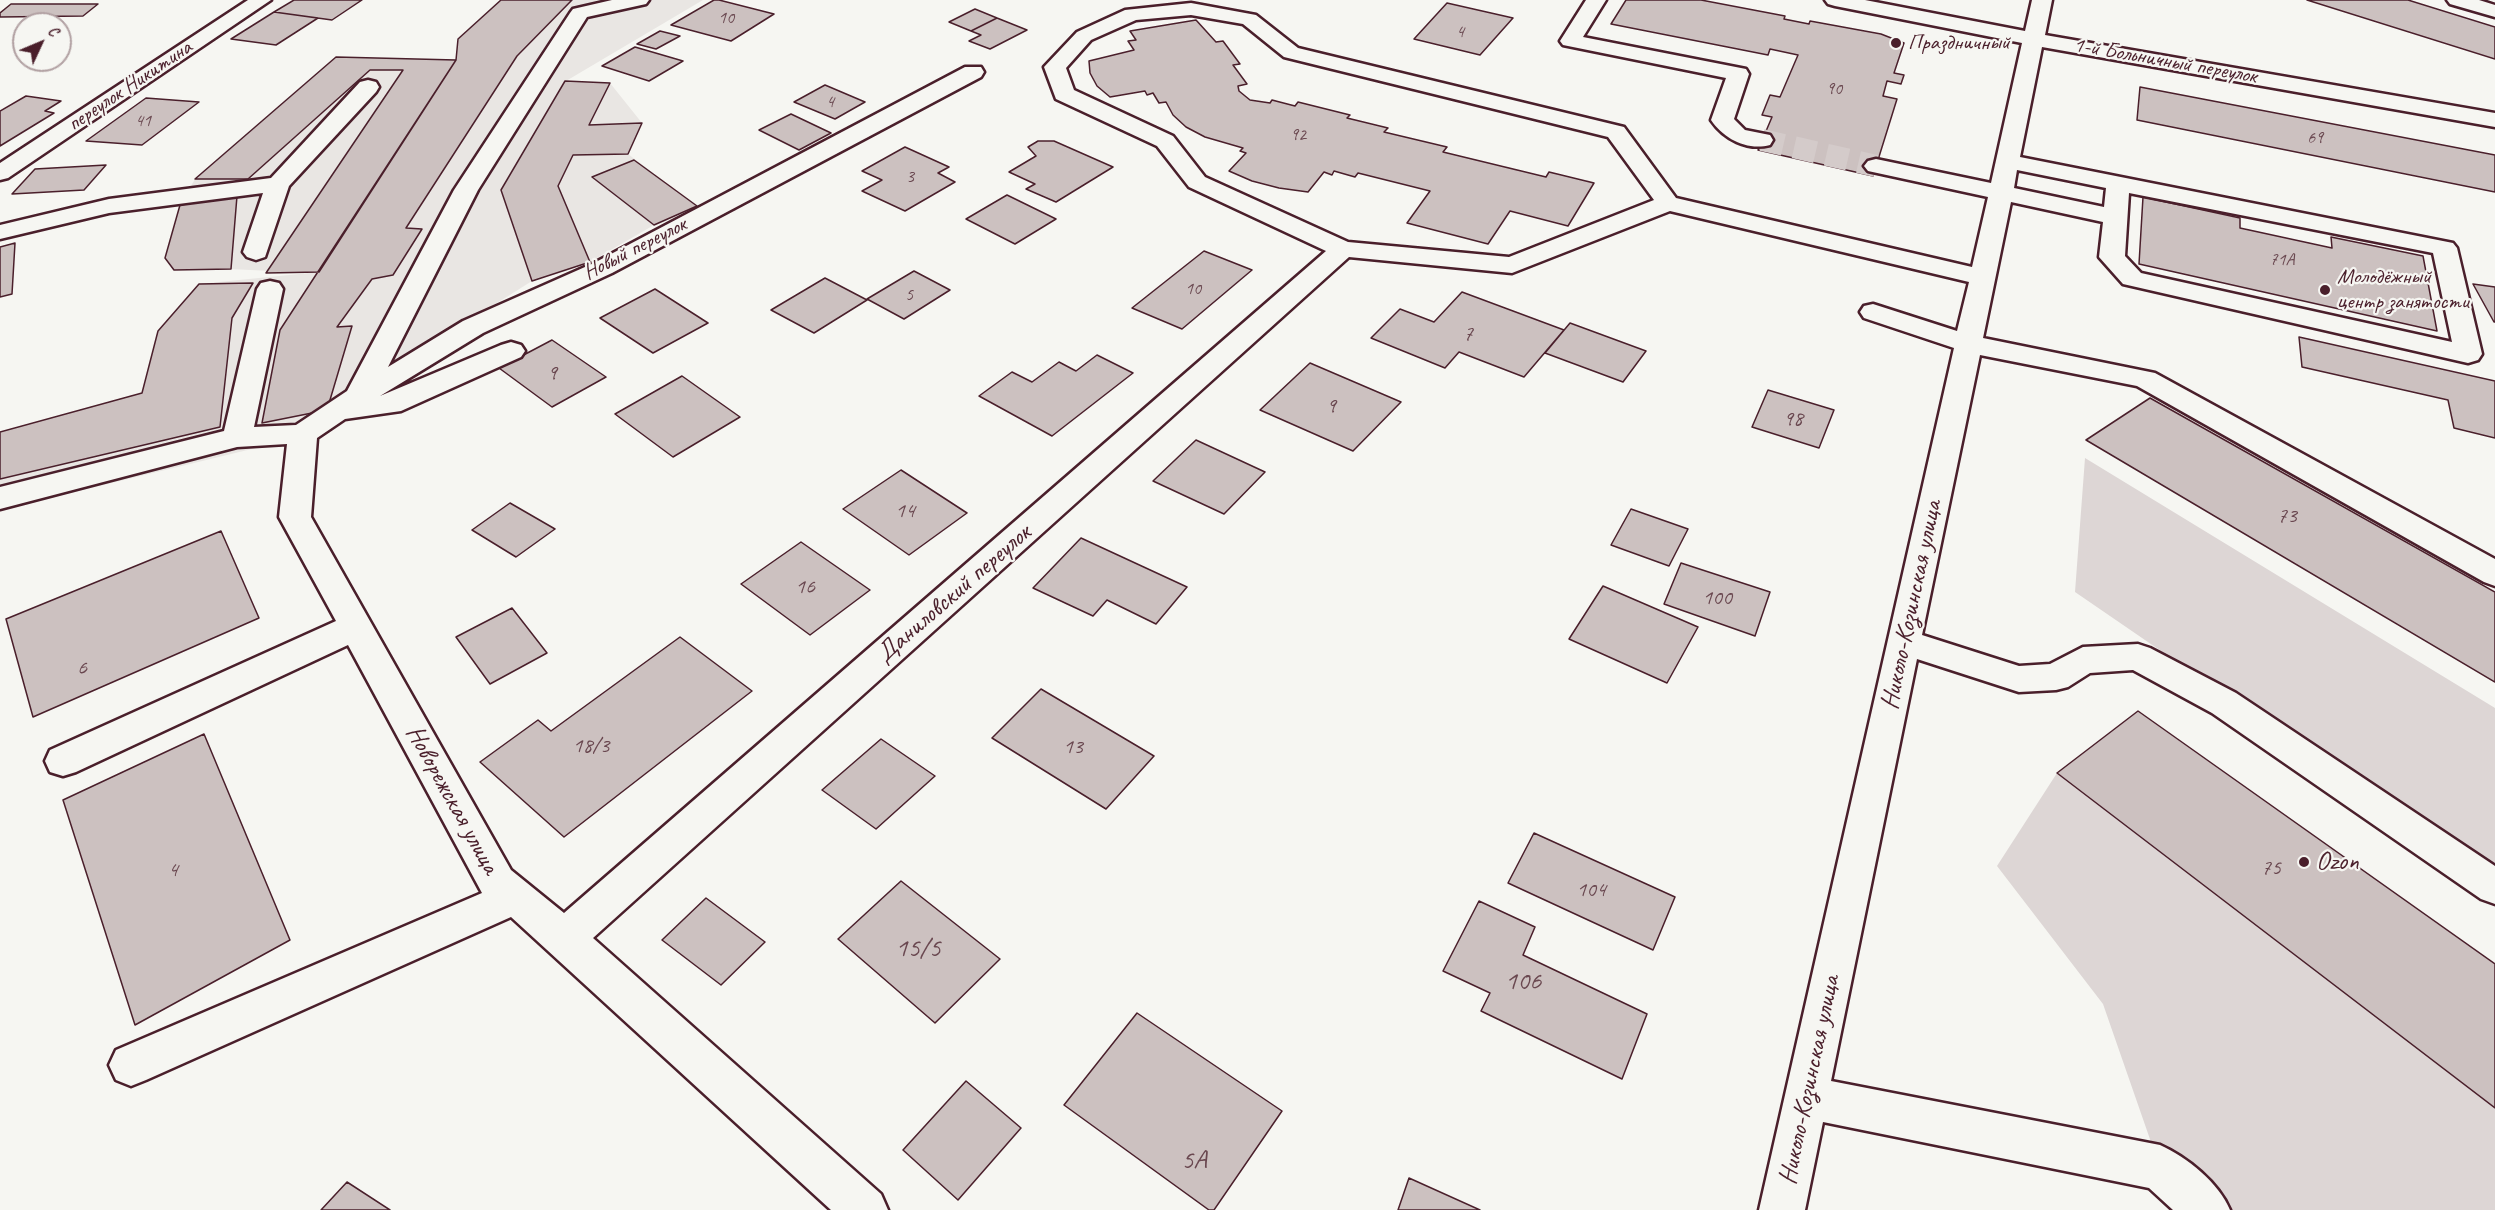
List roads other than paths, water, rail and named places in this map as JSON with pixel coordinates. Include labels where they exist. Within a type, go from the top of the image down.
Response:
[{"type":"street","name":"переулок Никитина","points":[[0,173],[261,0]]},
{"type":"street","points":[[511,351],[391,404],[347,404],[466,190],[587,6],[639,0]]},
{"type":"street","points":[[1596,0],[1570,41],[1738,74],[1722,120],[1737,135],[1762,140]]},
{"type":"street","name":"1-й Больничный переулок","points":[[1835,0],[2032,39],[2495,120]]},
{"type":"street","name":"Николо-Козинская улица","points":[[1782,1210],[2042,0]]},
{"type":"street","points":[[2457,0],[2495,11]]},
{"type":"street","points":[[1668,203],[1616,132],[1291,53],[1249,19],[1191,9],[1132,14],[1084,36],[1055,67],[1064,94],[1165,141],[1197,182],[1343,249],[1512,265],[1668,203],[1982,278]]},
{"type":"street","name":"Новый переулок","points":[[303,434],[347,404],[473,327],[603,268],[973,72]]},
{"type":"street","points":[[256,252],[278,184],[368,87]]},
{"type":"street","points":[[1876,166],[2118,184],[2444,248],[2468,354],[2132,279],[2112,257],[2118,184]]},
{"type":"street","points":[[2004,177],[2115,217]]},
{"type":"street","points":[[0,232],[109,206],[278,184]]},
{"type":"street","name":"Даниловский переулок","points":[[564,938],[1343,249]]},
{"type":"street","points":[[237,437],[270,289]]},
{"type":"street","points":[[1873,312],[1969,344],[2145,379],[2495,574]]},
{"type":"street","points":[[0,498],[237,437],[303,434]]},
{"type":"street","name":"Новорежская улица","points":[[303,434],[295,518],[497,882],[564,938],[865,1210]]},
{"type":"street","points":[[63,761],[355,627]]},
{"type":"street","points":[[1904,642],[2019,679],[2056,677],[2084,660],[2138,657],[2224,703],[2495,887]]},
{"type":"street","points":[[131,1065],[515,897]]},
{"type":"street","points":[[1806,1097],[2160,1168],[2207,1210]]},
{"type":"tunnel","points":[[1762,140],[1876,166]]},
{"type":"place","name":"Праздничный","points":[[1896,43]]},
{"type":"place","name":"Молодёжный центр занятости","points":[[2325,290]]},
{"type":"place","name":"Ozon","points":[[2304,862]]}]
